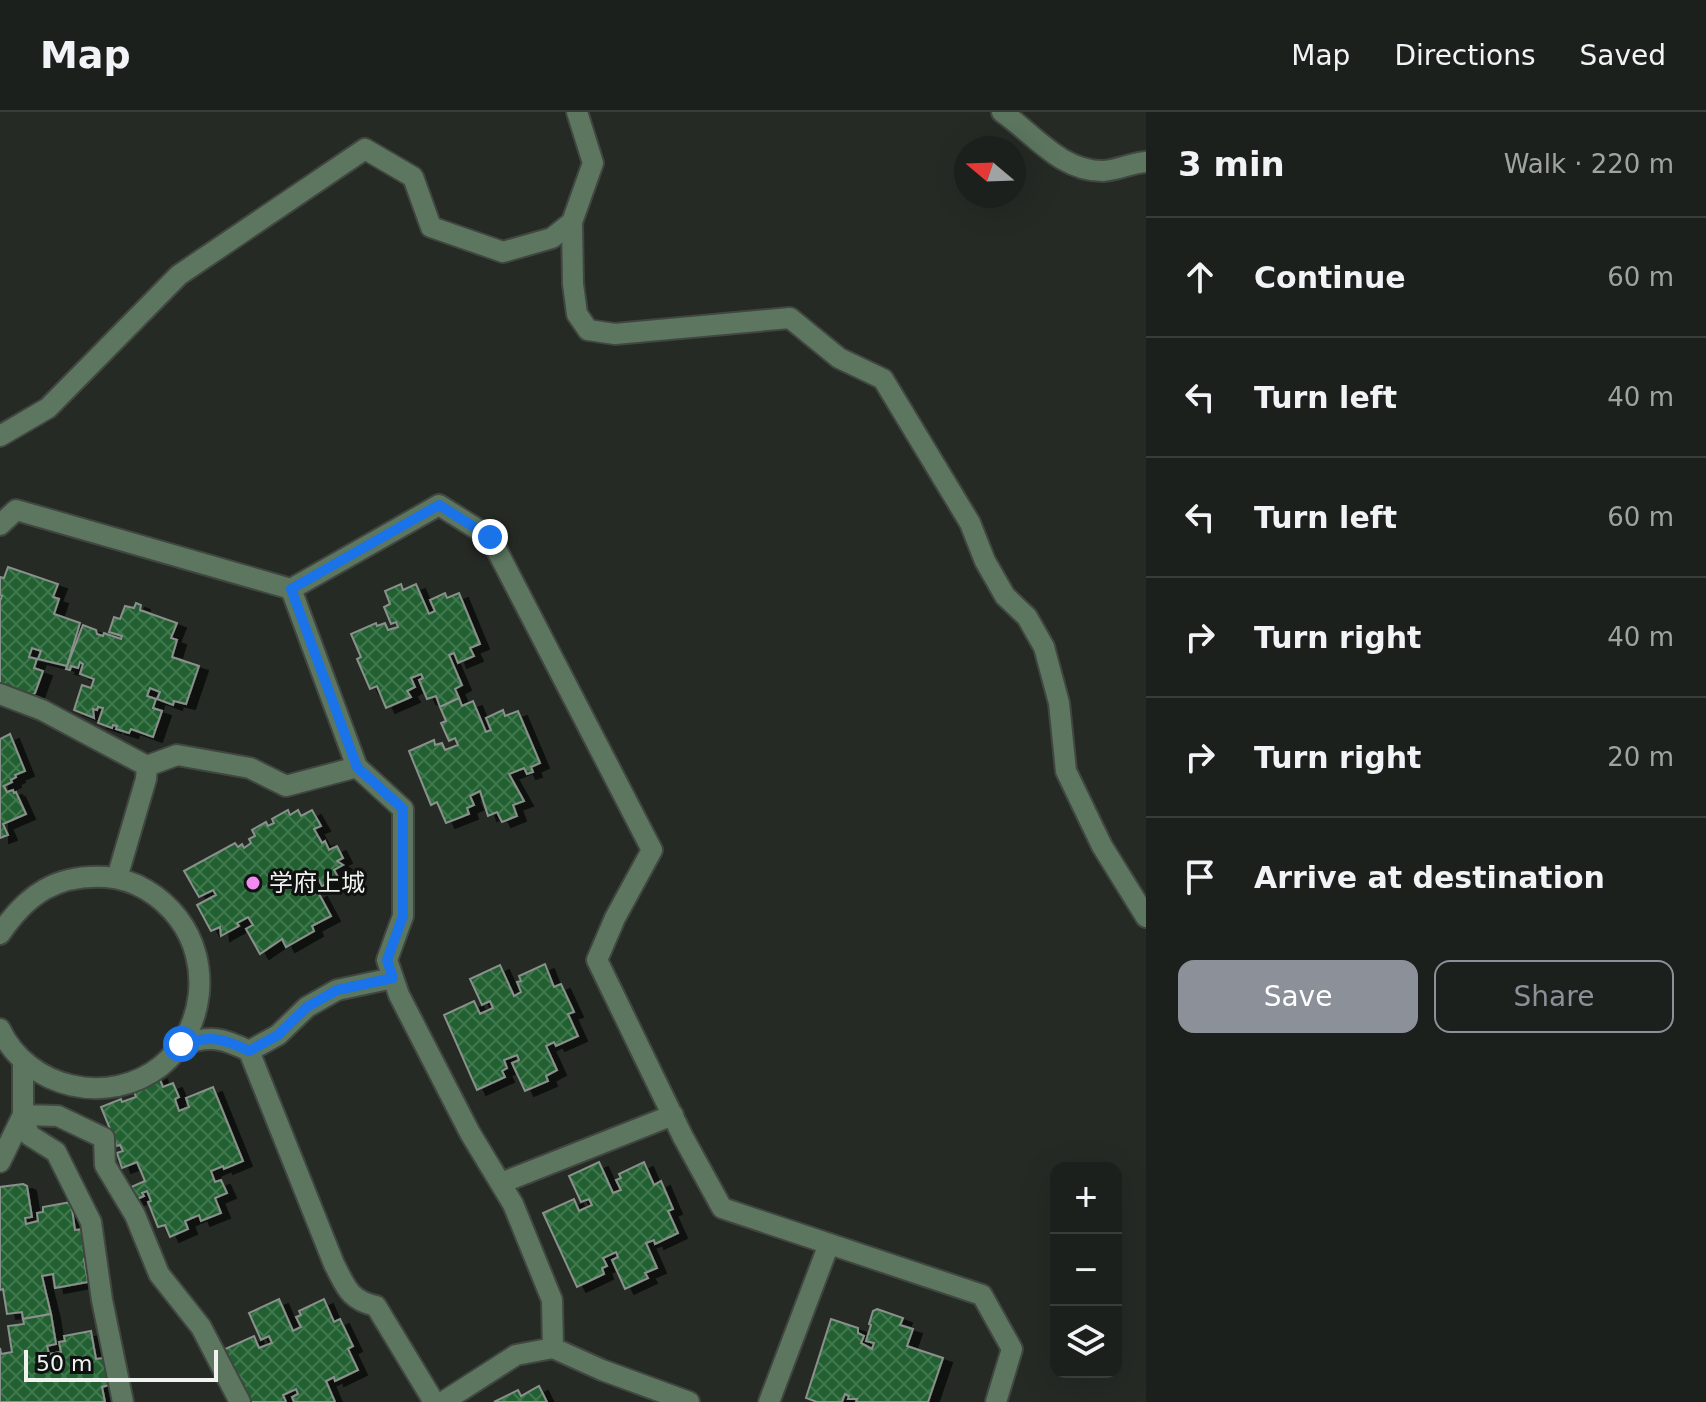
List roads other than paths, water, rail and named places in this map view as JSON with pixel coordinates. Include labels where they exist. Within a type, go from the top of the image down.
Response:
[{"type":"street","points":[[577,112],[593,163],[572,222],[577,314],[588,330],[615,334],[790,318],[839,358],[883,379],[970,523],[985,561],[1005,596],[1027,617],[1044,647],[1059,703],[1066,771],[1102,846],[1146,917]]},
{"type":"street","points":[[1002,112],[1019,123],[1039,144],[1072,165],[1103,171],[1146,162]]},
{"type":"street","points":[[0,436],[48,408],[179,275],[365,149],[413,177],[431,227],[503,252],[552,238],[572,222]]},
{"type":"street","points":[[0,525],[16,510],[291,589],[439,505],[490,537],[652,850],[615,918],[597,960],[722,1208],[982,1295],[1012,1349],[996,1402]]},
{"type":"street","points":[[291,589],[357,767],[403,809],[403,916],[387,960],[399,995],[470,1133],[513,1204],[552,1300],[553,1348]]},
{"type":"street","points":[[0,694],[42,710],[147,766],[177,755],[250,768],[286,786],[357,767]]},
{"type":"street","points":[[117,878],[147,766]]},
{"type":"street","points":[[0,934],[16,911],[49,887],[89,876],[117,878],[145,888],[169,906],[187,929],[198,957],[200,987],[195,1017],[181,1044],[161,1066],[135,1081],[106,1088],[76,1087],[47,1078],[23,1061],[0,1029]]},
{"type":"street","points":[[249,1051],[278,1035],[307,1007],[337,990],[393,978]]},
{"type":"street","points":[[181,1044],[206,1037],[225,1039],[249,1051],[334,1264],[358,1302],[376,1306],[434,1402]]},
{"type":"street","points":[[23,1061],[23,1115],[29,1135],[56,1152],[91,1222],[102,1300],[123,1402]]},
{"type":"street","points":[[0,1162],[23,1115]]},
{"type":"street","points":[[23,1115],[58,1116],[104,1138],[105,1165],[135,1215],[159,1274],[201,1327],[240,1402]]},
{"type":"street","points":[[501,1183],[673,1115]]},
{"type":"street","points":[[769,1402],[829,1244]]},
{"type":"street","points":[[443,1402],[516,1355],[553,1348],[689,1402]]},
{"type":"place","name":"学府上城","points":[[253,883]]}]
